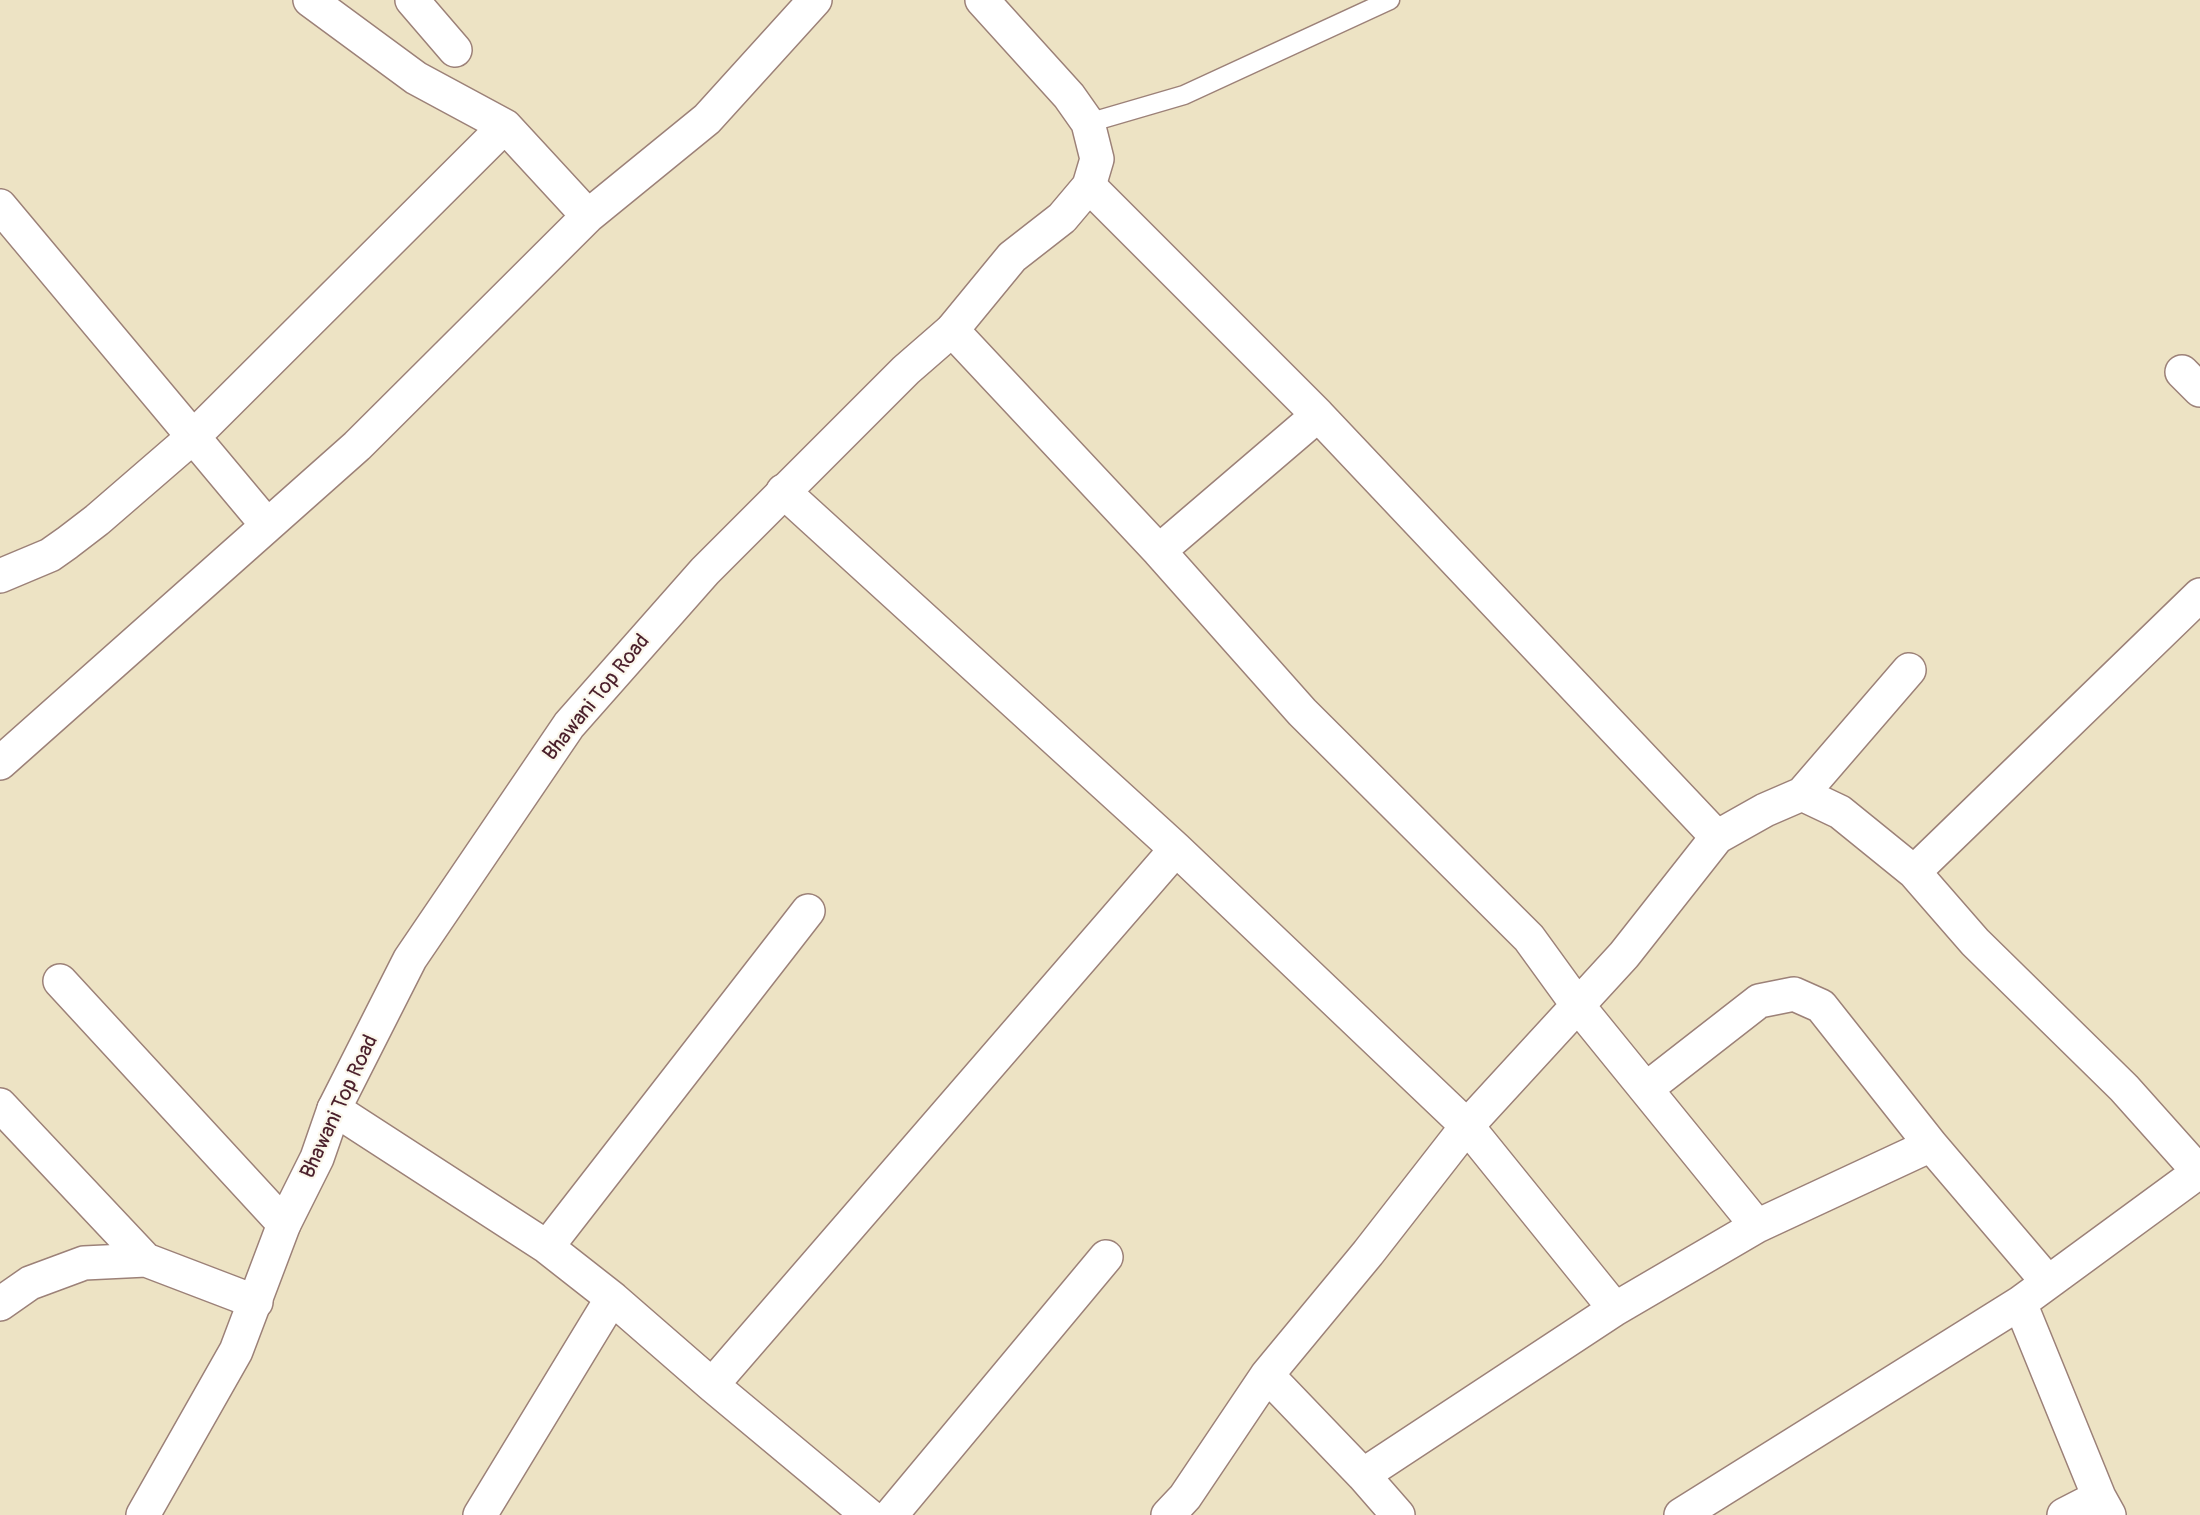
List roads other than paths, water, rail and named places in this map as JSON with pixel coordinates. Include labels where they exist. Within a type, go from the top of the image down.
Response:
[{"type":"street","points":[[310,0],[416,78],[505,126],[588,216]]},
{"type":"street","points":[[412,0],[455,50]]},
{"type":"street","points":[[1,758],[357,446],[588,216],[707,119],[815,0]]},
{"type":"street","name":"Bhawani Top Road","points":[[143,1515],[236,1351],[284,1224],[318,1158],[334,1109],[410,959],[569,725],[705,571],[906,370],[952,330],[1012,257],[1062,219],[1089,186],[1097,159],[1088,123],[1069,96],[982,0]]},
{"type":"street","points":[[0,576],[50,555],[67,543],[193,437],[505,126]]},
{"type":"street","points":[[1089,186],[1318,415],[1717,837]]},
{"type":"street","points":[[0,206],[267,525]]},
{"type":"street","points":[[952,330],[1159,551],[1302,711],[1529,938],[1579,1007],[1757,1226]]},
{"type":"street","points":[[1159,551],[1318,415]]},
{"type":"street","points":[[783,491],[1176,849],[1467,1126],[1615,1309]]},
{"type":"street","points":[[1914,872],[2200,594]]},
{"type":"street","points":[[1184,1509],[1267,1375],[1361,1262],[1467,1126],[1579,1007],[1624,955],[1717,837],[1765,810],[1802,794],[1909,670]]},
{"type":"street","points":[[1681,1515],[2020,1303],[2047,1281],[2200,1172],[2124,1088],[1975,942],[1914,872],[1840,812],[1802,794]]},
{"type":"street","points":[[712,1385],[1176,849]]},
{"type":"street","points":[[547,1246],[808,911]]},
{"type":"street","points":[[60,981],[284,1224]]},
{"type":"street","points":[[1646,1089],[1759,1001],[1794,994],[1821,1006],[1931,1145],[2047,1281]]},
{"type":"street","points":[[0,1105],[146,1260]]},
{"type":"street","points":[[334,1109],[547,1246],[612,1298],[868,1515]]},
{"type":"street","points":[[1364,1475],[1615,1309],[1757,1226],[1931,1145]]},
{"type":"street","points":[[891,1515],[1106,1257]]},
{"type":"street","points":[[0,1304],[30,1283],[84,1263],[146,1260],[256,1302]]},
{"type":"street","points":[[480,1515],[612,1298]]},
{"type":"street","points":[[2020,1303],[2104,1506],[2064,1515]]},
{"type":"street","points":[[1267,1375],[1364,1475],[1398,1515]]},
{"type":"lane","points":[[1088,123],[1184,95],[1390,0]]}]
